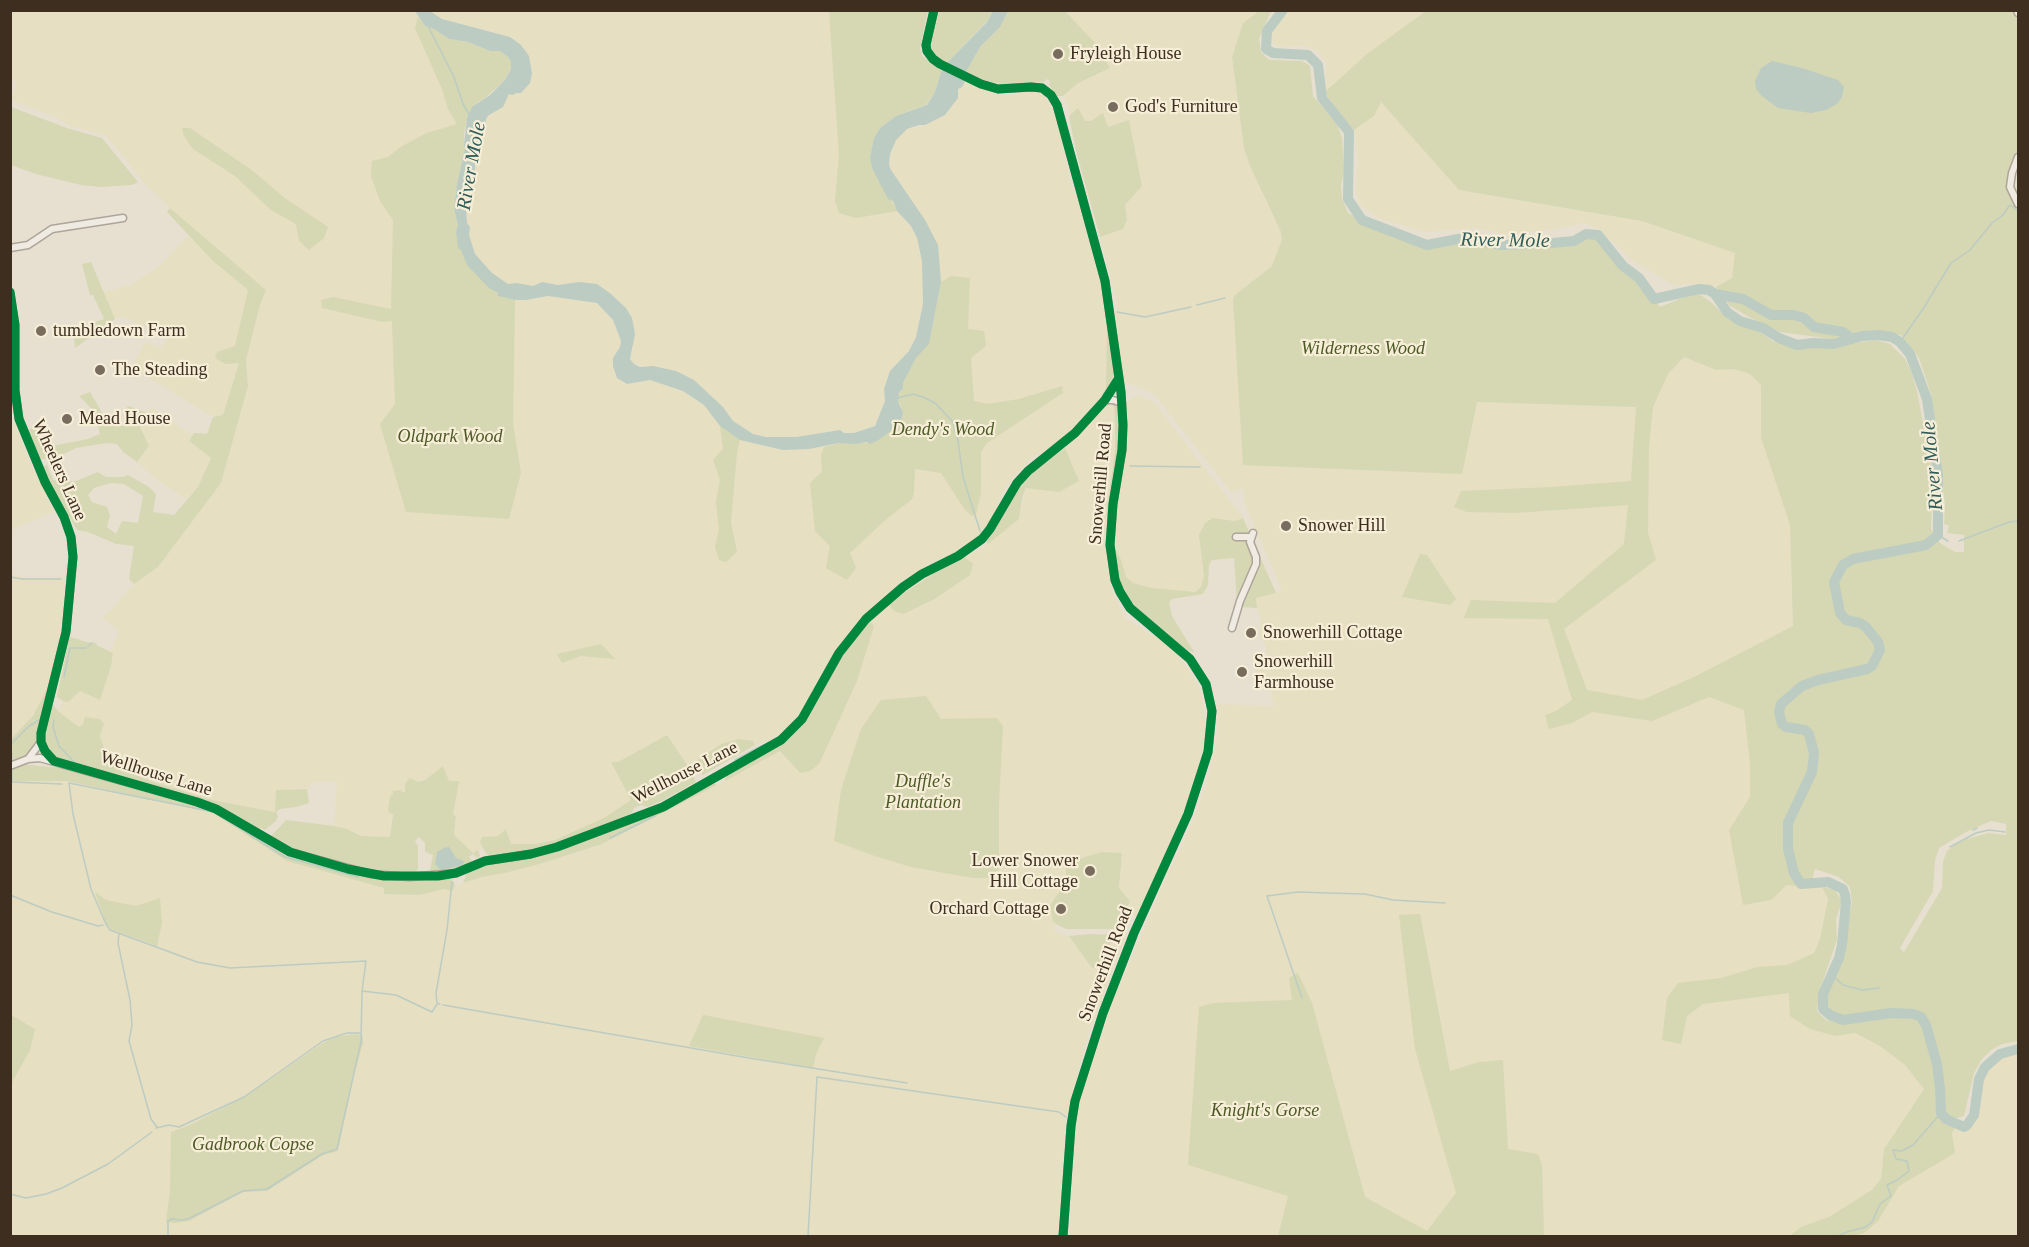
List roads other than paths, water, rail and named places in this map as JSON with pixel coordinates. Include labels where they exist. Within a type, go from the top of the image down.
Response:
[{"type":"street","name":"Snowerhill Road","points":[[934,10],[926,45],[927,51],[940,64],[998,89],[1041,88],[1051,95],[1057,105],[1105,281],[1119,378],[1122,403],[1122,450],[1110,535],[1115,580],[1131,608],[1182,651],[1197,669],[1206,684],[1212,711],[1211,737],[1204,770],[1188,814],[1134,933],[1103,1013],[1075,1101],[1063,1236]]},
{"type":"street","points":[[2019,157],[2012,173],[2010,187],[2019,204]]},
{"type":"street","points":[[10,248],[28,245],[52,229],[123,218]]},
{"type":"street","name":"Wheelers Lane","points":[[10,292],[15,325],[15,390],[19,419],[45,482],[64,517],[71,537],[73,557],[66,632],[45,716],[41,742],[28,759]]},
{"type":"street","name":"Wellhouse Lane","points":[[10,766],[28,759],[40,758],[196,802],[216,809],[290,852],[370,874],[409,877],[456,873],[485,861],[531,854],[557,847],[663,807],[781,740],[802,719],[839,653],[866,619],[903,587],[922,574],[958,556],[982,539],[1017,483],[1028,471],[1075,433],[1105,400],[1119,378]]},
{"type":"street","points":[[1105,400],[1122,403]]},
{"type":"street","points":[[1232,628],[1240,601],[1256,564],[1252,535],[1236,537]]},
{"type":"street","points":[[41,742],[54,761]]},
{"type":"water","points":[[415,11],[430,11],[442,19],[510,37],[521,45],[529,56],[532,74],[530,83],[521,93],[509,94],[503,107],[486,119],[466,208],[467,223],[470,227],[469,235],[475,254],[492,273],[508,284],[533,286],[542,282],[558,285],[579,282],[597,284],[626,308],[632,318],[635,334],[630,359],[634,364],[640,367],[653,366],[676,371],[694,380],[723,407],[733,421],[753,434],[766,437],[796,437],[840,430],[844,433],[854,433],[875,426],[885,401],[884,389],[890,371],[909,351],[916,337],[923,304],[922,261],[917,238],[911,226],[897,211],[893,201],[888,199],[872,168],[870,157],[874,138],[880,128],[896,116],[927,105],[935,92],[942,69],[965,81],[958,89],[958,98],[945,115],[925,125],[907,129],[896,140],[890,154],[891,170],[925,220],[938,245],[941,282],[929,344],[916,358],[903,383],[903,389],[899,392],[898,401],[903,413],[895,428],[870,444],[867,442],[839,443],[809,449],[783,450],[740,440],[720,426],[704,405],[683,391],[650,380],[627,384],[617,378],[613,358],[621,341],[613,320],[597,303],[548,296],[515,300],[498,296],[498,293],[489,288],[467,265],[458,248],[456,231],[458,225],[454,209],[465,148],[467,118],[472,107],[490,95],[505,80],[511,69],[511,62],[500,51],[490,51],[468,42],[449,39],[425,26]]},
{"type":"water","points":[[993,11],[1008,11],[1000,27],[980,47],[966,72],[946,64],[987,22]]},
{"type":"water","points":[[1772,61],[1838,80],[1844,87],[1842,97],[1837,104],[1826,110],[1811,113],[1778,108],[1756,89],[1755,81],[1761,68]]},
{"type":"water","points":[[449,847],[456,858],[464,861],[463,865],[441,870],[435,864],[437,852]]},
{"type":"waterway","name":"River Mole","points":[[1283,10],[1267,31],[1266,49],[1273,53],[1308,55],[1318,65],[1322,98],[1349,132],[1348,199],[1362,220],[1427,245],[1463,238],[1502,245],[1552,243],[1574,241],[1586,234],[1598,235],[1623,266],[1639,278],[1654,299],[1699,289],[1709,290],[1715,294],[1727,312],[1740,321],[1763,328],[1797,345],[1834,344],[1862,336],[1878,335],[1892,337],[1900,342],[1910,354],[1927,399],[1938,476],[1938,535],[1926,545],[1853,559],[1843,565],[1834,582],[1840,613],[1846,620],[1866,627],[1878,642],[1880,650],[1872,666],[1867,669],[1802,686],[1781,704],[1779,712],[1782,724],[1786,727],[1805,730],[1809,734],[1814,753],[1812,772],[1788,823],[1788,849],[1794,873],[1801,884],[1828,882],[1843,889],[1845,895],[1842,945],[1839,958],[1823,994],[1823,1009],[1830,1015],[1843,1020],[1891,1013],[1914,1014],[1921,1017],[1926,1025],[1937,1064],[1941,1113],[1946,1119],[1964,1127],[1967,1125],[1974,1115],[1979,1079],[1985,1067],[2000,1054],[2018,1049]]},
{"type":"waterway","points":[[429,28],[454,77],[463,104],[470,116]]},
{"type":"waterway","points":[[1900,342],[1951,263],[1970,250],[2010,205],[2018,211]]},
{"type":"waterway","points":[[1715,294],[1743,299],[1771,315],[1794,315],[1804,318],[1814,327],[1843,332],[1852,339]]},
{"type":"waterway","points":[[1197,305],[1225,298]]},
{"type":"waterway","points":[[1117,312],[1145,317],[1191,307]]},
{"type":"waterway","points":[[898,398],[913,394],[923,397],[935,403],[953,422],[963,477],[980,531]]},
{"type":"waterway","points":[[1130,466],[1200,467]]},
{"type":"waterway","points":[[1959,541],[2009,522],[2018,521]]},
{"type":"waterway","points":[[1938,535],[1948,541]]},
{"type":"waterway","points":[[10,577],[61,579]]},
{"type":"waterway","points":[[88,646],[92,643]]},
{"type":"waterway","points":[[64,677],[70,648],[86,648]]},
{"type":"waterway","points":[[12,761],[11,744],[29,726],[41,719]]},
{"type":"waterway","points":[[54,720],[53,727],[59,746],[75,763],[128,779]]},
{"type":"waterway","points":[[735,760],[777,739],[785,732]]},
{"type":"waterway","points":[[12,771],[12,782],[62,784]]},
{"type":"waterway","points":[[358,877],[285,857],[214,812],[69,783],[73,814],[91,889],[110,930],[197,962],[230,968],[366,961],[362,991],[396,995],[432,1012],[437,1004],[440,1004]]},
{"type":"waterway","points":[[610,838],[655,816]]},
{"type":"waterway","points":[[1973,830],[1977,828]]},
{"type":"waterway","points":[[1950,847],[1976,833],[1989,830],[2005,832]]},
{"type":"waterway","points":[[437,1003],[436,993],[447,930],[452,882]]},
{"type":"waterway","points":[[1302,998],[1267,896],[1298,892],[1365,894],[1393,900],[1445,903]]},
{"type":"waterway","points":[[10,895],[52,912],[98,926],[103,925]]},
{"type":"waterway","points":[[119,934],[118,943],[130,1000],[132,1025],[129,1041],[151,1119],[157,1127]]},
{"type":"waterway","points":[[1831,974],[1843,985],[1862,990],[1879,988]]},
{"type":"waterway","points":[[168,1236],[168,1221],[188,1219],[243,1191],[267,1189],[322,1154],[337,1149],[361,1042],[362,991]]},
{"type":"waterway","points":[[443,1005],[907,1083]]},
{"type":"waterway","points":[[156,1128],[169,1125],[179,1127],[244,1097],[323,1041],[347,1033],[360,1033]]},
{"type":"waterway","points":[[808,1236],[817,1077],[1059,1112],[1066,1117]]},
{"type":"waterway","points":[[1838,1236],[1866,1227],[1872,1222],[1880,1204],[1891,1196],[1887,1185],[1909,1171],[1907,1161],[1896,1159],[1893,1150],[1902,1151],[1913,1145],[1941,1113]]},
{"type":"waterway","points":[[1067,1236],[1075,1120]]},
{"type":"waterway","points":[[10,1194],[26,1198],[62,1188],[108,1164],[152,1132]]},
{"type":"place","name":"Fryleigh House","points":[[1058,54]]},
{"type":"place","name":"God's Furniture","points":[[1113,107]]},
{"type":"place","name":"tumbledown Farm","points":[[41,331]]},
{"type":"place","name":"The Steading","points":[[100,370]]},
{"type":"place","name":"Mead House","points":[[67,419]]},
{"type":"place","name":"Snower Hill","points":[[1286,526]]},
{"type":"place","name":"Snowerhill Cottage","points":[[1251,633]]},
{"type":"place","name":"Snowerhill Farmhouse","points":[[1242,672]]},
{"type":"place","name":"Lower Snower Hill Cottage","points":[[1090,871]]},
{"type":"place","name":"Orchard Cottage","points":[[1061,909]]},
{"type":"park label","name":"Wilderness Wood","points":[[1363,349]]},
{"type":"park label","name":"Dendy's Wood","points":[[943,430]]},
{"type":"park label","name":"Oldpark Wood","points":[[450,437]]},
{"type":"park label","name":"Duffle's Plantation","points":[[923,792]]},
{"type":"park label","name":"Knight's Gorse","points":[[1265,1111]]},
{"type":"park label","name":"Gadbrook Copse","points":[[253,1145]]}]
